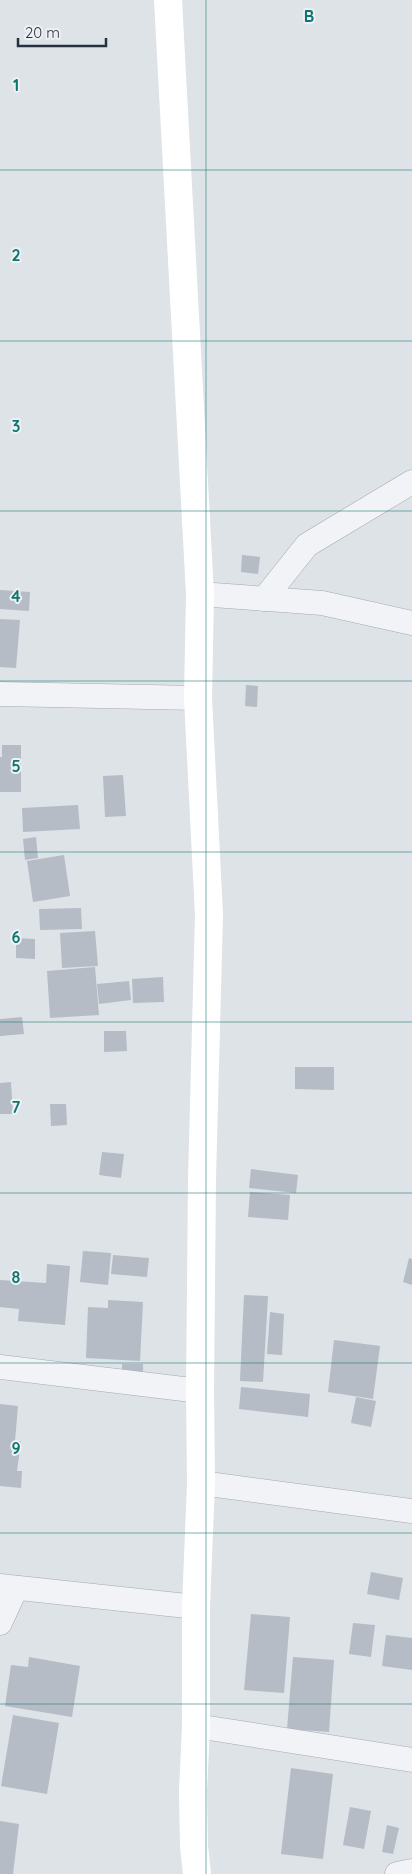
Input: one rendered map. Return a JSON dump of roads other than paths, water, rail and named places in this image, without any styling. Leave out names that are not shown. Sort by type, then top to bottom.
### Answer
[{"type":"street","points":[[168,0],[200,594],[198,698],[209,914],[202,1179],[200,1483],[196,1607],[194,1846],[197,1874]]},
{"type":"street","points":[[264,599],[307,545],[412,482]]},
{"type":"street","points":[[200,594],[322,603],[412,623]]},
{"type":"street","points":[[0,694],[198,698]]},
{"type":"street","points":[[0,1367],[200,1390]]},
{"type":"street","points":[[200,1483],[412,1511]]},
{"type":"street","points":[[0,1623],[8,1587],[196,1607]]},
{"type":"street","points":[[196,1726],[412,1760]]},
{"type":"street","points":[[398,1874],[412,1870]]}]
